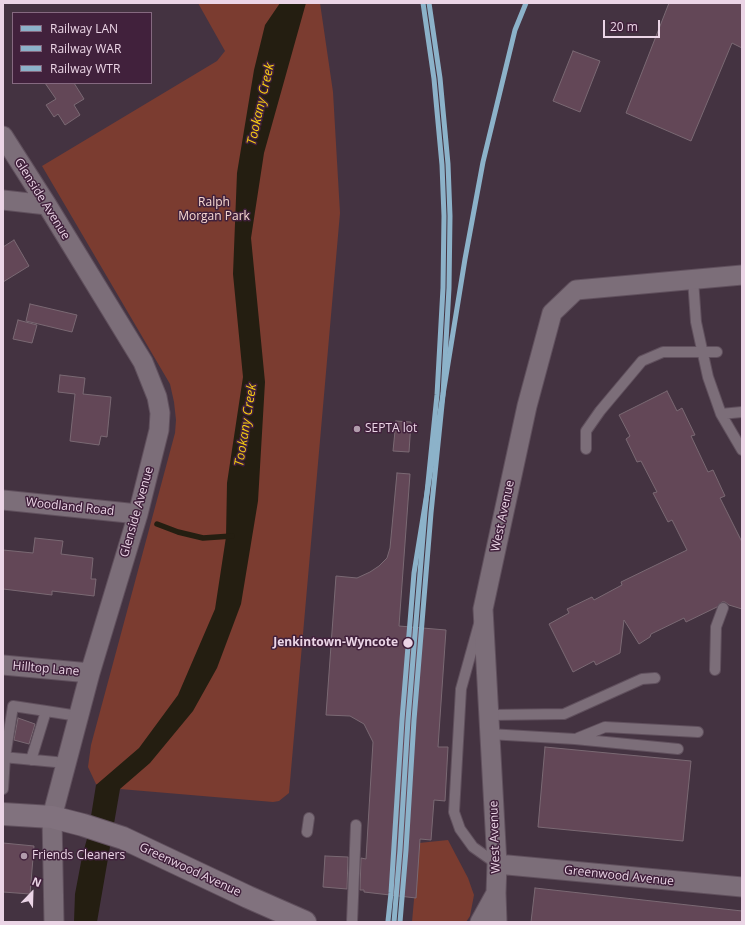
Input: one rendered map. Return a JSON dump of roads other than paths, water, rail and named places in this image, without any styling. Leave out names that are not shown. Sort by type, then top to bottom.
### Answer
[{"type":"main road","name":"Greenwood Avenue","points":[[3,814],[52,817],[123,838],[304,922]]},
{"type":"street","points":[[3,166],[6,140]]},
{"type":"street","name":"Glenside Avenue","points":[[6,140],[143,362],[157,397],[160,413],[159,430],[138,514],[90,673],[52,817],[54,922]]},
{"type":"street","points":[[3,200],[47,205]]},
{"type":"street","name":"West Avenue","points":[[497,922],[497,864],[483,609],[527,406],[552,313],[576,290],[742,275]]},
{"type":"street","name":"Woodland Road","points":[[3,500],[138,514]]},
{"type":"street","name":"Hilltop Lane","points":[[3,665],[90,673]]},
{"type":"street","name":"Greenwood Avenue","points":[[497,864],[742,888]]},
{"type":"street","points":[[480,922],[496,893]]},
{"type":"lane","points":[[693,279],[696,322],[704,353],[708,377],[721,414],[742,450]]},
{"type":"lane","points":[[586,449],[586,431],[600,411],[642,361],[663,352],[717,352]]},
{"type":"lane","points":[[721,414],[742,412]]},
{"type":"lane","points":[[715,670],[716,627],[723,608]]},
{"type":"lane","points":[[483,609],[461,689],[454,812],[460,829],[473,847],[497,864]]},
{"type":"lane","points":[[488,714],[564,714],[642,679],[655,678]]},
{"type":"lane","points":[[3,789],[4,757],[13,706],[78,716]]},
{"type":"lane","points":[[31,760],[46,711]]},
{"type":"lane","points":[[575,739],[605,727],[698,732]]},
{"type":"lane","points":[[489,734],[575,739],[678,749]]},
{"type":"lane","points":[[4,757],[66,763]]},
{"type":"lane","points":[[307,832],[309,818]]},
{"type":"lane","points":[[352,922],[356,825]]},
{"type":"water","name":"Tookany Creek","points":[[280,3],[306,3],[264,153],[251,238],[265,382],[258,501],[241,604],[217,668],[193,711],[150,763],[120,789],[97,922],[74,922],[75,894],[88,835],[96,785],[139,748],[178,695],[215,609],[226,537],[227,483],[243,377],[233,274],[237,173],[254,70],[265,25]]},
{"type":"waterway","points":[[157,524],[178,532],[203,538],[232,536]]},
{"type":"rail line","name":"LAN","points":[[394,922],[408,720],[425,512],[437,395],[443,288],[444,216],[442,165],[434,79],[423,3]]},
{"type":"rail line","name":"WAR","points":[[400,922],[414,720],[431,513],[443,395],[449,288],[450,216],[448,164],[440,78],[429,3]]},
{"type":"rail line","name":"WTR","points":[[388,921],[414,573],[465,259],[483,162],[515,30],[526,3]]},
{"type":"place","name":"SEPTA lot","points":[[357,429]]},
{"type":"place","name":"Jenkintown-Wyncote","points":[[408,643]]},
{"type":"place","name":"Friends Cleaners","points":[[24,856]]},
{"type":"park label","name":"Ralph Morgan Park","points":[[214,210]]}]
